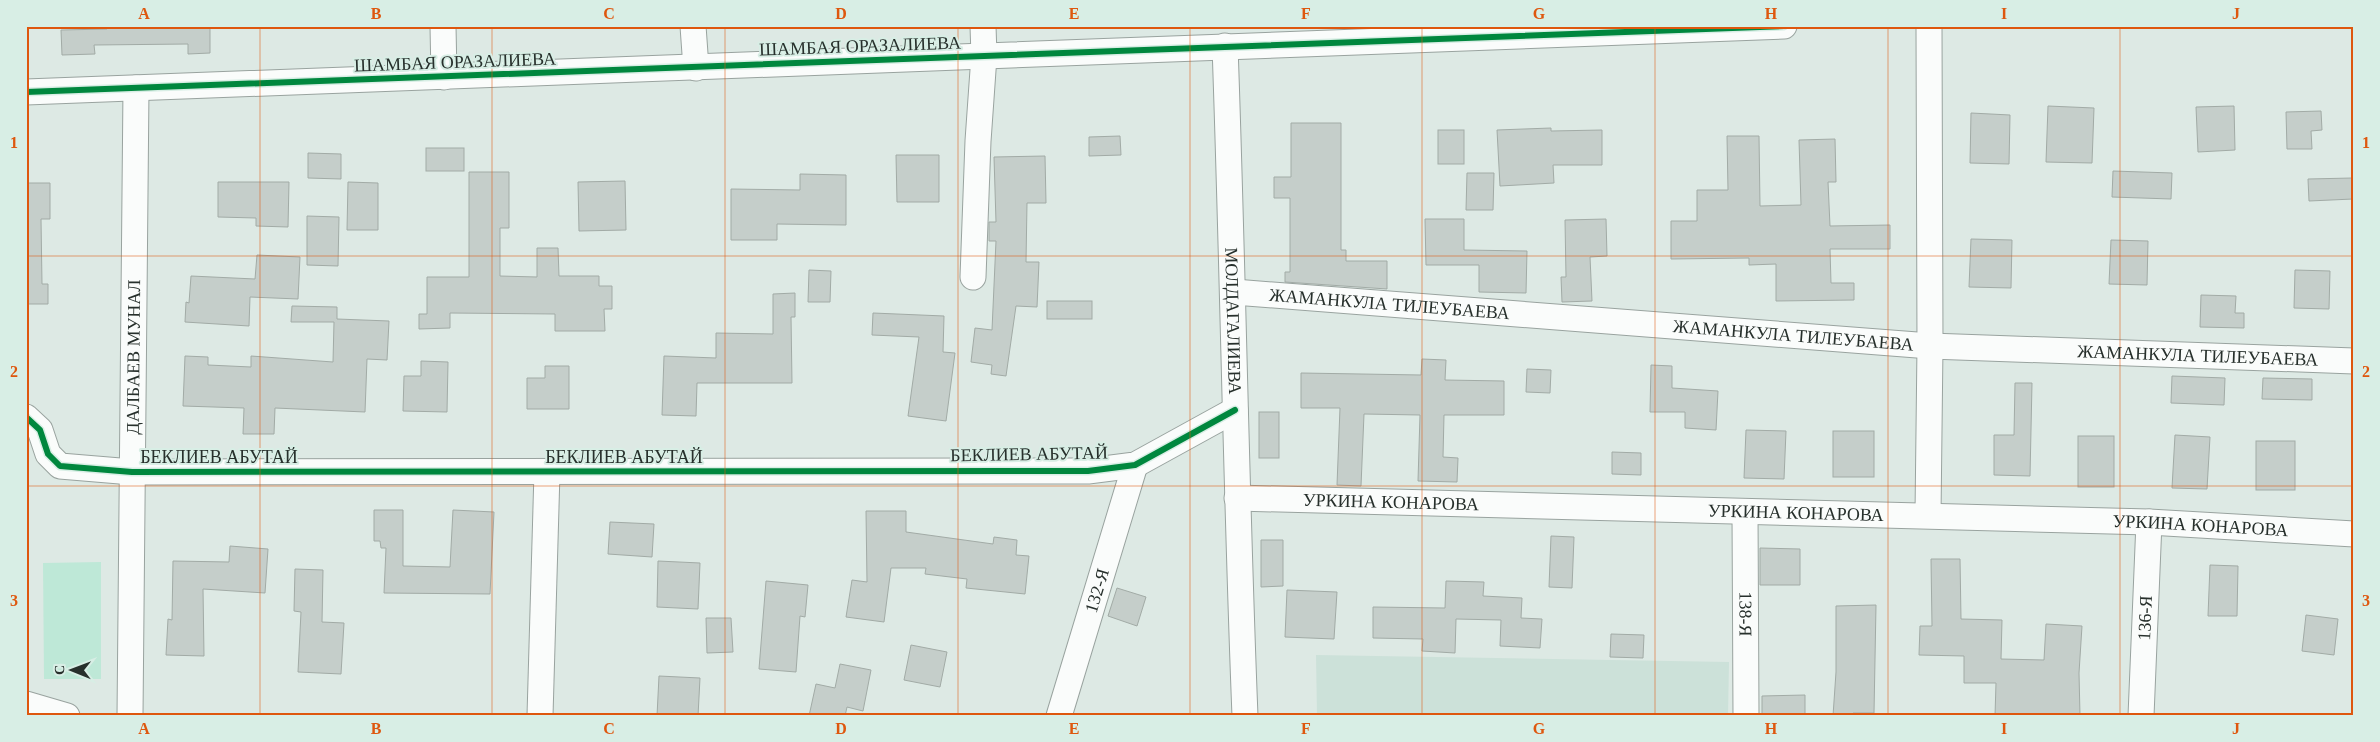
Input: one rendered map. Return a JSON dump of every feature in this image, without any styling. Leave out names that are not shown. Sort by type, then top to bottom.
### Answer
[{"type":"street","points":[[443,26],[444,77]]},
{"type":"street","points":[[693,26],[696,68]]},
{"type":"street","points":[[973,277],[978,141],[984,56],[983,26]]},
{"type":"street","name":"ШАМБАЯ ОРАЗАЛИЕВА","points":[[26,92],[696,68],[1224,46],[1287,36],[1784,26]]},
{"type":"street","points":[[1928,515],[1930,346],[1929,26]]},
{"type":"street","name":"МОЛДАГАЛИЕВА","points":[[1224,46],[1234,292],[1237,498],[1245,716]]},
{"type":"street","name":"ДАЛБАЕВ МУНАЛ","points":[[130,716],[136,88]]},
{"type":"street","name":"ЖАМАНКУЛА ТИЛЕУБАЕВА","points":[[1234,292],[1930,346],[2354,361]]},
{"type":"street","name":"БЕКЛИЕВ АБУТАЙ","points":[[26,417],[40,430],[48,454],[60,466],[132,472],[1088,471],[1136,465],[1235,410]]},
{"type":"street","name":"132-Я","points":[[1059,716],[1136,465]]},
{"type":"street","points":[[540,716],[546,472]]},
{"type":"street","name":"УРКИНА КОНАРОВА","points":[[1237,498],[2149,522],[2354,534]]},
{"type":"street","name":"138-Я","points":[[1745,512],[1746,716]]},
{"type":"street","name":"136-Я","points":[[2142,716],[2149,522]]},
{"type":"street","points":[[26,704],[67,716]]},
{"type":"shaded area","points":[[1316,655],[1729,662],[1728,716],[1317,716]]},
{"type":"green space","points":[[101,562],[101,679],[44,679],[43,563]]},
{"type":"building","points":[[107,26],[210,26],[210,53],[188,54],[188,44],[94,45],[95,54],[62,55],[61,30],[107,29]]},
{"type":"building","points":[[2048,106],[2094,108],[2092,163],[2046,162]]},
{"type":"building","points":[[2234,106],[2235,150],[2198,152],[2196,107]]},
{"type":"building","points":[[2321,111],[2322,130],[2311,131],[2312,149],[2287,149],[2286,112]]},
{"type":"building","points":[[1971,113],[2010,115],[2009,164],[1970,163]]},
{"type":"building","points":[[1291,123],[1341,123],[1341,250],[1346,250],[1346,261],[1387,261],[1387,289],[1285,282],[1285,272],[1290,272],[1290,198],[1274,198],[1274,177],[1291,177]]},
{"type":"building","points":[[1551,128],[1551,131],[1602,130],[1602,165],[1553,165],[1554,183],[1500,186],[1497,130]]},
{"type":"building","points":[[1438,130],[1464,130],[1464,164],[1438,164]]},
{"type":"building","points":[[1120,136],[1121,155],[1089,156],[1089,137]]},
{"type":"building","points":[[1727,136],[1759,136],[1760,206],[1801,205],[1799,140],[1835,139],[1836,182],[1828,182],[1830,226],[1890,225],[1890,249],[1830,249],[1831,283],[1854,283],[1854,300],[1776,301],[1776,264],[1749,265],[1749,258],[1671,259],[1671,221],[1697,221],[1697,190],[1728,190]]},
{"type":"building","points":[[426,148],[464,148],[464,171],[426,171]]},
{"type":"building","points":[[308,153],[341,154],[341,179],[308,178]]},
{"type":"building","points":[[896,155],[939,155],[939,202],[897,202]]},
{"type":"building","points":[[1045,156],[1046,203],[1027,203],[1026,262],[1039,262],[1037,307],[1016,306],[1006,376],[991,374],[992,365],[971,362],[975,328],[992,330],[996,241],[989,241],[989,222],[996,222],[994,157]]},
{"type":"building","points":[[2113,171],[2172,173],[2171,199],[2112,197]]},
{"type":"building","points":[[469,172],[509,172],[509,228],[500,228],[500,276],[537,277],[537,248],[558,248],[559,276],[599,276],[599,286],[612,286],[612,309],[604,309],[605,331],[555,331],[555,314],[450,313],[450,328],[419,329],[419,314],[427,314],[427,277],[469,277]]},
{"type":"building","points":[[1467,173],[1494,173],[1493,210],[1466,210]]},
{"type":"building","points":[[800,174],[846,175],[846,225],[777,224],[777,240],[731,240],[731,189],[800,190]]},
{"type":"building","points":[[2352,178],[2353,199],[2309,201],[2308,179]]},
{"type":"building","points":[[625,181],[626,230],[579,231],[578,182]]},
{"type":"building","points":[[218,182],[289,182],[288,227],[256,226],[256,218],[218,217]]},
{"type":"building","points":[[348,182],[378,183],[378,230],[347,230]]},
{"type":"building","points":[[26,183],[50,183],[50,219],[41,219],[42,284],[48,284],[48,304],[26,304]]},
{"type":"building","points":[[307,216],[339,217],[338,266],[307,265]]},
{"type":"building","points":[[1425,219],[1464,219],[1464,250],[1527,251],[1526,293],[1479,292],[1479,265],[1426,265]]},
{"type":"building","points":[[1606,219],[1607,256],[1590,257],[1592,301],[1562,302],[1561,277],[1566,277],[1565,220]]},
{"type":"building","points":[[1971,239],[2012,240],[2011,288],[1969,287]]},
{"type":"building","points":[[2111,240],[2148,241],[2147,285],[2109,284]]},
{"type":"building","points":[[257,255],[300,257],[298,299],[250,297],[249,326],[185,322],[186,302],[189,303],[191,276],[255,279]]},
{"type":"building","points":[[809,270],[831,271],[830,302],[808,302]]},
{"type":"building","points":[[2295,270],[2330,271],[2329,309],[2294,308]]},
{"type":"building","points":[[795,293],[795,317],[791,317],[792,383],[697,383],[696,416],[662,415],[664,356],[716,358],[716,333],[773,334],[773,294]]},
{"type":"building","points":[[2201,295],[2236,296],[2235,313],[2244,313],[2244,328],[2200,327]]},
{"type":"building","points":[[1047,301],[1092,301],[1092,319],[1047,319]]},
{"type":"building","points":[[292,306],[337,307],[337,319],[389,321],[387,360],[367,359],[365,412],[275,408],[274,434],[243,434],[244,408],[183,406],[185,356],[208,357],[208,365],[251,367],[251,356],[333,362],[334,322],[291,322]]},
{"type":"building","points":[[873,313],[944,316],[943,352],[955,353],[946,421],[908,416],[919,337],[872,335]]},
{"type":"building","points":[[1422,359],[1446,360],[1445,380],[1504,381],[1504,415],[1444,415],[1443,457],[1458,458],[1457,482],[1418,481],[1420,415],[1364,414],[1361,486],[1337,485],[1340,408],[1301,408],[1301,373],[1421,375]]},
{"type":"building","points":[[421,361],[448,362],[447,412],[403,411],[404,376],[421,376]]},
{"type":"building","points":[[1651,365],[1672,366],[1672,388],[1718,391],[1716,430],[1685,428],[1685,412],[1650,412]]},
{"type":"building","points":[[545,366],[569,366],[569,409],[527,409],[527,378],[545,378]]},
{"type":"building","points":[[1527,369],[1551,370],[1550,393],[1526,392]]},
{"type":"building","points":[[2172,376],[2225,378],[2224,405],[2171,403]]},
{"type":"building","points":[[2263,378],[2312,379],[2312,400],[2262,399]]},
{"type":"building","points":[[2015,383],[2032,383],[2030,476],[1994,475],[1994,435],[2014,435]]},
{"type":"building","points":[[1259,412],[1279,412],[1279,458],[1259,458]]},
{"type":"building","points":[[1746,430],[1786,431],[1784,479],[1744,478]]},
{"type":"building","points":[[1833,431],[1874,431],[1874,477],[1833,477]]},
{"type":"building","points":[[2175,435],[2210,437],[2207,489],[2172,488]]},
{"type":"building","points":[[2078,436],[2114,436],[2114,487],[2078,487]]},
{"type":"building","points":[[2256,441],[2295,441],[2295,490],[2256,490]]},
{"type":"building","points":[[1612,452],[1641,453],[1641,475],[1612,474]]},
{"type":"building","points":[[374,510],[403,510],[403,566],[450,567],[453,510],[494,512],[490,594],[384,593],[386,548],[381,548],[380,541],[374,541]]},
{"type":"building","points":[[866,511],[906,511],[906,532],[993,544],[994,537],[1017,540],[1016,555],[1029,556],[1025,594],[966,588],[967,579],[925,574],[926,568],[891,568],[884,622],[846,617],[852,580],[867,582]]},
{"type":"building","points":[[610,522],[654,524],[652,557],[608,554]]},
{"type":"building","points":[[1551,536],[1574,537],[1572,588],[1549,587]]},
{"type":"building","points":[[1261,540],[1283,540],[1283,586],[1261,587]]},
{"type":"building","points":[[230,546],[268,549],[265,593],[203,589],[204,656],[166,655],[168,619],[172,620],[173,561],[229,562]]},
{"type":"building","points":[[1760,548],[1800,549],[1800,585],[1760,585]]},
{"type":"building","points":[[1931,559],[1960,559],[1961,619],[2002,620],[2001,659],[2044,660],[2046,624],[2082,626],[2079,673],[2080,716],[1995,716],[1996,683],[1964,683],[1964,656],[1919,655],[1920,626],[1932,626]]},
{"type":"building","points":[[658,561],[700,563],[698,609],[657,607]]},
{"type":"building","points":[[2210,565],[2238,566],[2237,616],[2208,616]]},
{"type":"building","points":[[295,569],[323,570],[322,622],[344,623],[341,674],[298,672],[301,612],[294,611]]},
{"type":"building","points":[[766,581],[808,585],[805,617],[800,616],[796,672],[759,669]]},
{"type":"building","points":[[1446,581],[1484,582],[1483,596],[1522,598],[1521,618],[1542,619],[1540,648],[1500,646],[1501,620],[1456,619],[1455,653],[1422,651],[1423,639],[1373,638],[1373,607],[1445,608]]},
{"type":"building","points":[[1117,588],[1146,597],[1137,626],[1108,616]]},
{"type":"building","points":[[1287,590],[1337,592],[1334,639],[1285,637]]},
{"type":"building","points":[[1876,605],[1874,713],[1853,713],[1853,716],[1833,716],[1836,672],[1836,606]]},
{"type":"building","points":[[2306,615],[2338,619],[2334,655],[2302,651]]},
{"type":"building","points":[[706,618],[731,618],[733,652],[707,653]]},
{"type":"building","points":[[1611,634],[1644,635],[1643,658],[1610,657]]},
{"type":"building","points":[[911,645],[947,652],[940,687],[904,680]]},
{"type":"building","points":[[840,664],[871,670],[863,711],[847,707],[845,716],[809,716],[816,684],[835,688]]},
{"type":"building","points":[[659,676],[700,678],[698,716],[657,716]]},
{"type":"building","points":[[1805,695],[1805,716],[1762,716],[1762,696]]},
{"type":"cycle path","points":[[26,92],[1784,26]]},
{"type":"cycle path","points":[[26,417],[40,430],[48,454],[60,466],[132,472],[1088,471],[1135,465],[1235,410]]}]
